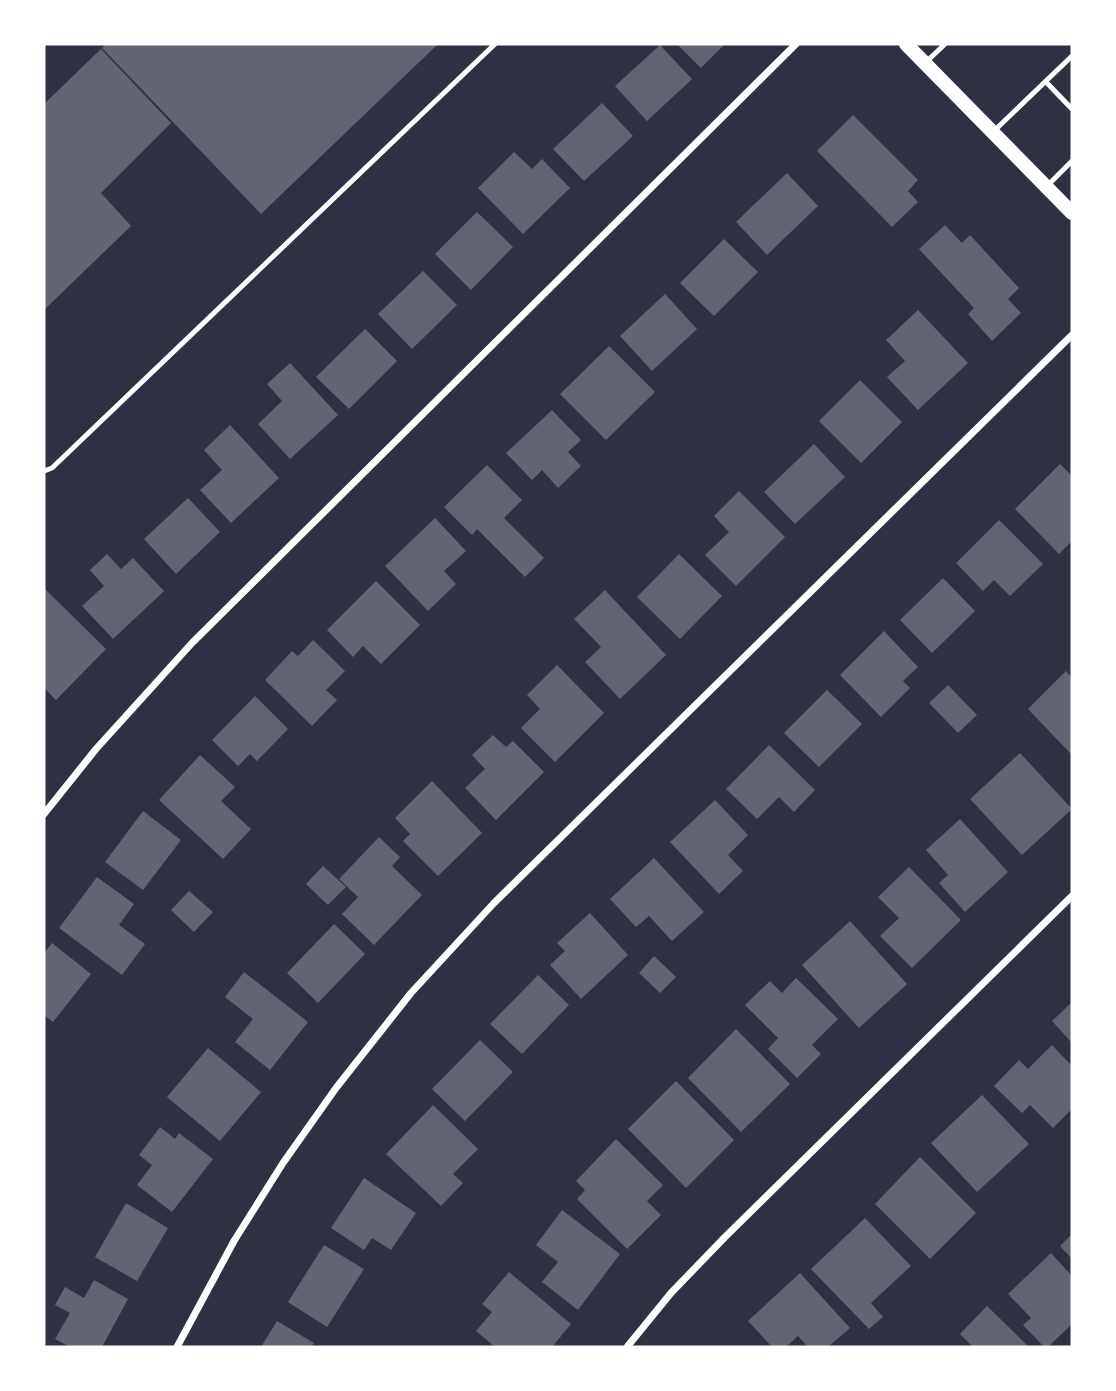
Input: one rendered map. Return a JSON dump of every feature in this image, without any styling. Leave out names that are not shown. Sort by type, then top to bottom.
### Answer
[{"type":"main road","points":[[906,44],[1072,214]]},
{"type":"street","points":[[44,814],[96,748],[192,643],[796,44]]},
{"type":"street","points":[[177,1347],[234,1241],[283,1163],[336,1088],[411,993],[494,903],[1072,335]]},
{"type":"street","points":[[627,1347],[671,1293],[725,1237],[1072,897]]},
{"type":"lane","points":[[44,471],[52,468],[495,44]]},
{"type":"lane","points":[[925,63],[945,44]]},
{"type":"lane","points":[[993,132],[1072,56]]},
{"type":"lane","points":[[1046,82],[1072,109]]},
{"type":"lane","points":[[1046,187],[1072,161]]},
{"type":"building","points":[[106,44],[438,44],[261,214],[102,48]]},
{"type":"building","points":[[677,44],[725,44],[701,68]]},
{"type":"building","points":[[660,45],[692,79],[647,121],[615,86]]},
{"type":"building","points":[[101,49],[171,123],[101,193],[131,226],[44,310],[44,104]]},
{"type":"building","points":[[602,103],[633,136],[584,181],[553,149]]},
{"type":"building","points":[[853,115],[918,180],[908,191],[918,202],[892,227],[817,151]]},
{"type":"building","points":[[514,152],[532,169],[542,159],[570,188],[523,234],[478,188]]},
{"type":"building","points":[[787,173],[818,206],[767,255],[736,222]]},
{"type":"building","points":[[477,212],[513,247],[471,290],[435,254]]},
{"type":"building","points":[[945,225],[962,243],[970,235],[1019,288],[1008,299],[1021,313],[992,341],[968,314],[974,308],[919,249]]},
{"type":"building","points":[[724,239],[758,272],[714,316],[680,283]]},
{"type":"building","points":[[423,271],[457,305],[412,349],[378,314]]},
{"type":"building","points":[[665,294],[697,329],[652,371],[620,336]]},
{"type":"building","points":[[918,310],[968,363],[918,410],[887,377],[905,361],[886,340]]},
{"type":"building","points":[[365,329],[397,361],[349,409],[316,377]]},
{"type":"building","points":[[609,346],[655,392],[606,440],[560,394]]},
{"type":"building","points":[[290,363],[338,415],[290,459],[258,424],[282,401],[267,384]]},
{"type":"building","points":[[860,380],[902,422],[861,463],[819,421]]},
{"type":"building","points":[[552,410],[581,440],[568,452],[581,466],[558,488],[542,470],[532,480],[506,453]]},
{"type":"building","points":[[230,425],[279,478],[231,523],[200,490],[222,470],[204,450]]},
{"type":"building","points":[[814,444],[845,477],[795,524],[764,492]]},
{"type":"building","points":[[1060,464],[1072,476],[1072,541],[1059,554],[1015,509]]},
{"type":"building","points":[[487,465],[522,500],[504,518],[544,558],[525,577],[477,529],[472,535],[444,507]]},
{"type":"building","points":[[739,491],[785,537],[736,586],[705,555],[729,532],[714,516]]},
{"type":"building","points":[[188,498],[220,532],[176,574],[144,539]]},
{"type":"building","points":[[435,518],[466,551],[444,571],[456,584],[428,611],[385,566]]},
{"type":"building","points":[[999,520],[1043,564],[1010,596],[994,580],[983,591],[956,563]]},
{"type":"building","points":[[107,554],[121,569],[133,558],[164,591],[113,639],[82,606],[104,586],[90,570]]},
{"type":"building","points":[[679,554],[722,596],[680,639],[637,597]]},
{"type":"building","points":[[943,578],[975,611],[932,653],[900,620]]},
{"type":"building","points":[[376,581],[420,625],[381,664],[363,646],[353,657],[327,630]]},
{"type":"building","points":[[44,588],[106,649],[56,700],[44,688]]},
{"type":"building","points":[[605,590],[666,655],[620,699],[585,662],[601,647],[574,619]]},
{"type":"building","points":[[884,631],[918,667],[903,681],[910,688],[881,717],[840,675]]},
{"type":"building","points":[[313,640],[345,671],[326,690],[337,700],[312,726],[265,680],[292,651],[298,656]]},
{"type":"building","points":[[557,665],[604,713],[555,762],[521,728],[540,709],[527,695]]},
{"type":"building","points":[[1066,671],[1072,678],[1072,755],[1028,709]]},
{"type":"building","points":[[948,685],[977,715],[958,733],[929,703]]},
{"type":"building","points":[[827,690],[862,724],[819,767],[784,733]]},
{"type":"building","points":[[255,696],[288,729],[257,761],[250,754],[238,766],[212,740]]},
{"type":"building","points":[[493,735],[506,747],[513,741],[544,772],[496,820],[465,788],[485,769],[472,755]]},
{"type":"building","points":[[769,745],[815,790],[794,812],[779,797],[757,819],[726,789]]},
{"type":"building","points":[[1020,753],[1072,809],[1022,855],[970,799]]},
{"type":"building","points":[[200,755],[235,787],[221,801],[251,829],[223,859],[159,800]]},
{"type":"building","points":[[432,781],[482,833],[438,876],[403,841],[410,834],[395,818]]},
{"type":"building","points":[[715,800],[748,835],[728,855],[743,871],[719,894],[670,842]]},
{"type":"building","points":[[143,811],[181,840],[143,890],[105,862]]},
{"type":"building","points":[[960,819],[1008,872],[965,912],[939,883],[948,875],[926,850]]},
{"type":"building","points":[[379,837],[400,857],[392,866],[422,895],[374,945],[342,914],[358,897],[339,879]]},
{"type":"building","points":[[654,858],[704,912],[672,941],[649,916],[636,927],[610,899]]},
{"type":"building","points":[[323,866],[346,887],[328,905],[306,884]]},
{"type":"building","points":[[909,867],[961,920],[912,968],[880,936],[899,918],[878,897]]},
{"type":"building","points":[[97,877],[134,904],[119,925],[145,944],[122,975],[59,928]]},
{"type":"building","points":[[189,891],[213,912],[194,932],[171,910]]},
{"type":"building","points":[[590,913],[628,955],[581,999],[550,965],[565,951],[557,943]]},
{"type":"building","points":[[850,921],[907,984],[859,1028],[802,965]]},
{"type":"building","points":[[334,924],[365,954],[318,1003],[287,973]]},
{"type":"building","points":[[52,943],[91,974],[53,1022],[44,1015],[44,953]]},
{"type":"building","points":[[654,956],[676,977],[660,993],[639,973]]},
{"type":"building","points":[[244,972],[308,1022],[270,1070],[235,1042],[253,1019],[225,997]]},
{"type":"building","points":[[538,975],[569,1005],[522,1054],[490,1024]]},
{"type":"building","points":[[796,978],[838,1019],[812,1045],[821,1054],[797,1078],[768,1049],[778,1038],[745,1005],[770,981],[782,993]]},
{"type":"building","points":[[1072,1002],[1072,1043],[1052,1021]]},
{"type":"building","points":[[736,1029],[790,1084],[741,1132],[688,1078]]},
{"type":"building","points":[[480,1040],[513,1072],[465,1121],[432,1089]]},
{"type":"building","points":[[1052,1045],[1072,1066],[1072,1109],[1053,1128],[1030,1105],[1022,1113],[994,1086],[1019,1060],[1028,1069]]},
{"type":"building","points":[[208,1048],[261,1092],[220,1141],[167,1097]]},
{"type":"building","points":[[676,1081],[734,1140],[686,1188],[628,1129]]},
{"type":"building","points":[[982,1095],[1029,1144],[977,1192],[931,1143]]},
{"type":"building","points":[[433,1105],[478,1149],[453,1174],[463,1183],[441,1206],[386,1154]]},
{"type":"building","points":[[160,1127],[175,1139],[179,1133],[213,1159],[172,1212],[137,1185],[152,1165],[139,1155]]},
{"type":"building","points":[[616,1139],[663,1185],[647,1201],[661,1215],[627,1249],[577,1199],[585,1190],[576,1181]]},
{"type":"building","points":[[920,1157],[976,1213],[930,1259],[875,1204]]},
{"type":"building","points":[[364,1178],[416,1213],[391,1250],[372,1238],[364,1250],[331,1228]]},
{"type":"building","points":[[126,1203],[168,1228],[137,1281],[95,1257]]},
{"type":"building","points":[[562,1210],[620,1254],[578,1310],[542,1282],[558,1262],[536,1245]]},
{"type":"building","points":[[865,1218],[911,1266],[871,1303],[883,1317],[869,1329],[811,1269]]},
{"type":"building","points":[[1072,1234],[1072,1259],[1060,1246]]},
{"type":"building","points":[[324,1245],[364,1269],[327,1327],[288,1302]]},
{"type":"building","points":[[1051,1253],[1072,1276],[1072,1324],[1048,1347],[1044,1347],[1023,1325],[1031,1318],[1008,1294]]},
{"type":"building","points":[[509,1272],[571,1324],[552,1347],[495,1347],[476,1331],[492,1312],[482,1304]]},
{"type":"building","points":[[800,1273],[850,1328],[828,1347],[808,1347],[798,1336],[786,1347],[772,1347],[748,1321]]},
{"type":"building","points":[[94,1280],[128,1299],[102,1347],[70,1347],[55,1339],[70,1313],[55,1305],[65,1287],[84,1298]]},
{"type":"building","points":[[987,1306],[1029,1347],[973,1347],[960,1334]]},
{"type":"building","points":[[277,1321],[314,1343],[311,1347],[261,1347]]}]
